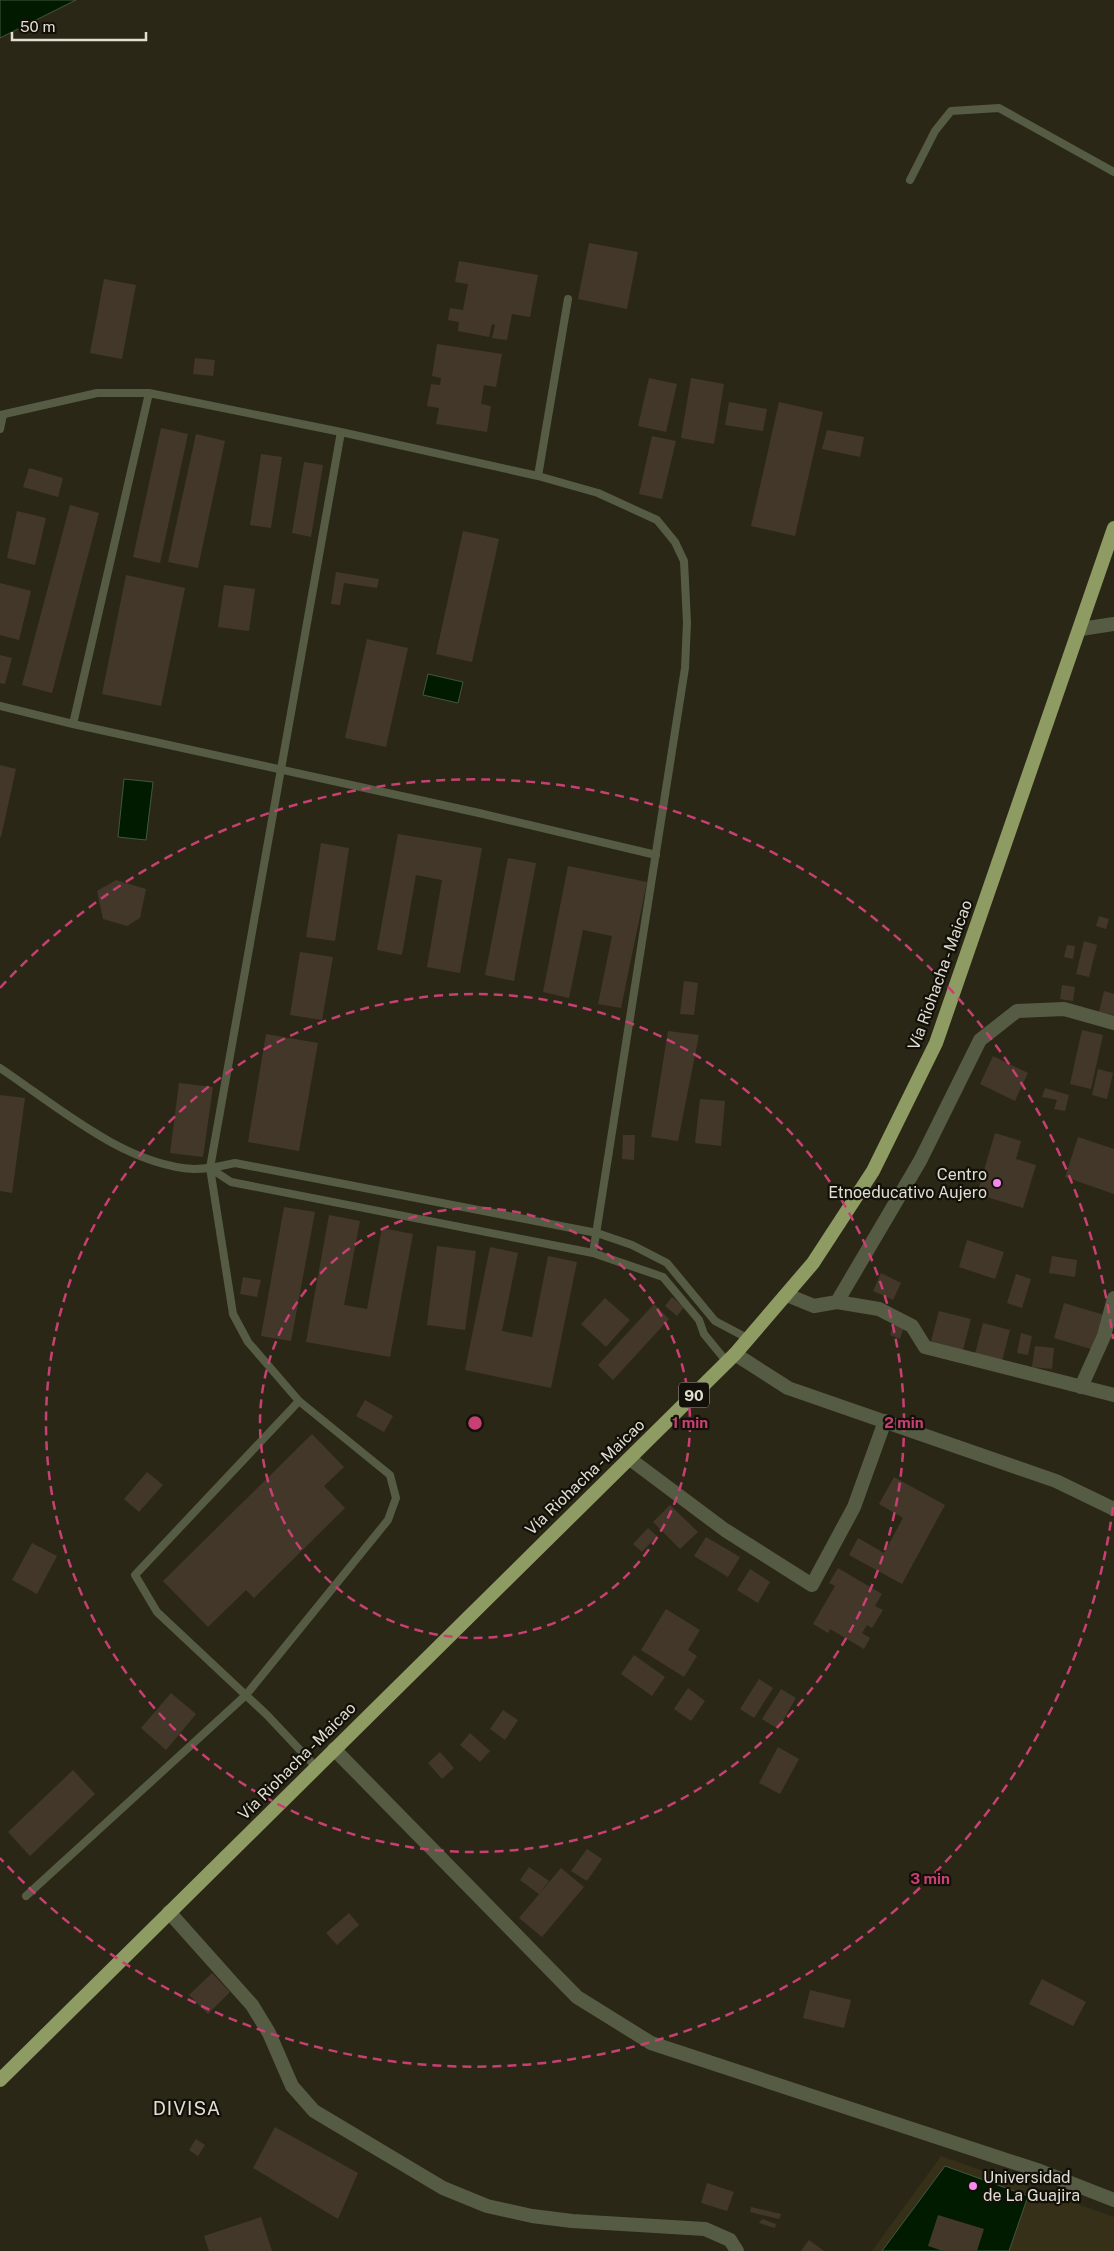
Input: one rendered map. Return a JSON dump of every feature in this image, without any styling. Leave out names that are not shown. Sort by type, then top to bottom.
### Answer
[{"type":"highway","name":"Vía Riohacha - Maicao","points":[[0,2080],[598,1487],[630,1459],[731,1358],[813,1263],[873,1171],[936,1044],[1114,528]]},
{"type":"street","points":[[1081,628],[1114,624]]},
{"type":"street","points":[[837,1302],[920,1161],[980,1040],[1017,1011],[1064,1009],[1114,1023]]},
{"type":"street","points":[[787,1295],[814,1306],[837,1302],[878,1309],[912,1326],[925,1347],[1114,1395]]},
{"type":"street","points":[[1081,1387],[1104,1336],[1114,1298]]},
{"type":"street","points":[[731,1358],[788,1388],[1056,1481],[1114,1510]]},
{"type":"street","points":[[630,1459],[725,1530],[812,1585],[854,1507],[885,1422]]},
{"type":"street","points":[[334,1749],[577,1997],[651,2043],[1040,2171],[1114,2200]]},
{"type":"street","points":[[169,1912],[252,2006],[269,2033],[292,2086],[314,2111],[442,2188],[488,2206],[532,2216],[572,2221],[706,2229],[730,2240],[737,2251]]},
{"type":"lane","points":[[910,180],[935,131],[951,112],[999,108],[1114,172]]},
{"type":"lane","points":[[538,476],[568,300]]},
{"type":"lane","points":[[0,429],[2,415],[96,393],[149,393],[341,432],[538,476],[598,493],[658,520],[675,542],[684,561],[687,623],[686,668],[593,1253]]},
{"type":"lane","points":[[73,724],[149,393]]},
{"type":"lane","points":[[26,1896],[246,1695],[388,1520],[396,1498],[390,1475],[299,1401],[248,1342],[233,1314],[210,1168],[341,432]]},
{"type":"lane","points":[[0,706],[73,724],[479,813],[656,855]]},
{"type":"lane","points":[[0,1068],[122,1150],[149,1160],[193,1169],[235,1163],[597,1233],[632,1245],[667,1263],[715,1321],[749,1339]]},
{"type":"lane","points":[[210,1168],[231,1182],[593,1253],[663,1277],[699,1320],[704,1334],[731,1358]]},
{"type":"lane","points":[[704,1334],[715,1321]]},
{"type":"lane","points":[[299,1401],[135,1575],[157,1612],[246,1695],[316,1766]]},
{"type":"shaded area","points":[[0,0],[76,0],[0,38]]},
{"type":"shaded area","points":[[428,674],[463,682],[458,703],[423,695]]},
{"type":"shaded area","points":[[124,779],[153,782],[146,840],[118,837]]},
{"type":"shaded area","name":"Universidad de La Guajira","points":[[941,2156],[1114,2217],[1114,2251],[872,2251]]},
{"type":"shaded area","points":[[945,2166],[1028,2196],[1009,2251],[882,2251]]},
{"type":"building","points":[[589,243],[638,252],[627,309],[578,299]]},
{"type":"building","points":[[459,261],[538,275],[530,317],[512,314],[507,340],[492,338],[495,325],[492,324],[489,337],[458,331],[459,322],[448,320],[450,308],[463,310],[468,284],[455,282]]},
{"type":"building","points":[[104,279],[136,285],[122,359],[90,353]]},
{"type":"building","points":[[437,344],[502,354],[496,387],[484,385],[481,404],[491,406],[487,432],[436,424],[439,408],[427,406],[431,384],[440,385],[441,378],[432,376]]},
{"type":"building","points":[[195,358],[215,360],[213,376],[193,374]]},
{"type":"building","points":[[649,378],[677,384],[666,432],[638,426]]},
{"type":"building","points":[[691,378],[724,384],[714,444],[681,438]]},
{"type":"building","points":[[729,402],[767,409],[763,431],[725,425]]},
{"type":"building","points":[[779,402],[823,412],[795,536],[751,526]]},
{"type":"building","points":[[161,428],[188,434],[160,563],[133,557]]},
{"type":"building","points":[[827,430],[864,437],[860,457],[822,449]]},
{"type":"building","points":[[196,434],[225,441],[198,568],[168,562]]},
{"type":"building","points":[[652,436],[676,441],[662,499],[639,494]]},
{"type":"building","points":[[261,454],[282,457],[271,528],[250,525]]},
{"type":"building","points":[[304,462],[323,465],[311,537],[292,533]]},
{"type":"building","points":[[29,468],[63,478],[58,497],[23,487]]},
{"type":"building","points":[[70,505],[99,513],[52,693],[22,685]]},
{"type":"building","points":[[17,511],[46,518],[35,565],[7,558]]},
{"type":"building","points":[[463,531],[499,539],[472,662],[436,654]]},
{"type":"building","points":[[336,572],[379,579],[377,588],[344,583],[340,605],[331,604]]},
{"type":"building","points":[[126,575],[185,588],[161,706],[102,694]]},
{"type":"building","points":[[0,583],[31,591],[19,640],[0,635]]},
{"type":"building","points":[[224,585],[255,589],[249,631],[218,627]]},
{"type":"building","points":[[367,639],[408,648],[386,747],[345,738]]},
{"type":"building","points":[[0,655],[12,658],[5,684],[0,683]]},
{"type":"building","points":[[0,765],[16,769],[1,837],[0,837]]},
{"type":"building","points":[[398,834],[482,848],[460,973],[427,967],[442,880],[416,875],[402,955],[377,950]]},
{"type":"building","points":[[321,843],[349,848],[335,941],[306,937]]},
{"type":"building","points":[[508,858],[536,863],[514,981],[485,975]]},
{"type":"building","points":[[568,866],[647,882],[621,1008],[598,1004],[612,936],[583,930],[569,998],[543,992]]},
{"type":"building","points":[[116,880],[146,889],[140,918],[127,926],[103,919],[97,891]]},
{"type":"building","points":[[1099,916],[1109,919],[1106,929],[1096,926]]},
{"type":"building","points":[[1084,941],[1097,945],[1089,977],[1076,974]]},
{"type":"building","points":[[1067,945],[1075,946],[1073,959],[1064,957]]},
{"type":"building","points":[[300,952],[333,957],[322,1020],[290,1015]]},
{"type":"building","points":[[684,981],[698,983],[694,1015],[680,1014]]},
{"type":"building","points":[[1062,985],[1075,987],[1073,1001],[1060,999]]},
{"type":"building","points":[[1104,991],[1114,994],[1114,1015],[1099,1012]]},
{"type":"building","points":[[1082,1030],[1103,1035],[1091,1089],[1070,1084]]},
{"type":"building","points":[[668,1031],[699,1035],[678,1141],[651,1137]]},
{"type":"building","points":[[266,1034],[318,1043],[299,1151],[248,1142]]},
{"type":"building","points":[[993,1056],[1028,1073],[1015,1101],[980,1084]]},
{"type":"building","points":[[1098,1069],[1113,1073],[1107,1099],[1092,1095]]},
{"type":"building","points":[[179,1083],[213,1087],[203,1157],[170,1153]]},
{"type":"building","points":[[1045,1088],[1069,1095],[1065,1111],[1054,1109],[1057,1100],[1042,1097]]},
{"type":"building","points":[[0,1095],[25,1098],[12,1193],[0,1191]]},
{"type":"building","points":[[700,1099],[725,1101],[721,1146],[695,1143]]},
{"type":"building","points":[[995,1133],[1021,1141],[1016,1159],[1036,1165],[1023,1208],[977,1194]]},
{"type":"building","points":[[623,1135],[635,1135],[634,1160],[622,1159]]},
{"type":"building","points":[[1078,1137],[1114,1149],[1114,1194],[1065,1177]]},
{"type":"building","points":[[284,1207],[315,1212],[291,1341],[261,1336]]},
{"type":"building","points":[[329,1215],[360,1221],[344,1305],[367,1309],[382,1228],[413,1234],[390,1357],[306,1342]]},
{"type":"building","points":[[967,1240],[1004,1252],[995,1279],[959,1267]]},
{"type":"building","points":[[437,1246],[476,1251],[465,1330],[427,1325]]},
{"type":"building","points":[[490,1247],[518,1253],[502,1331],[532,1337],[548,1256],[577,1262],[551,1388],[465,1370]]},
{"type":"building","points":[[1052,1256],[1077,1260],[1075,1277],[1049,1273]]},
{"type":"building","points":[[881,1273],[901,1283],[893,1300],[873,1291]]},
{"type":"building","points":[[1016,1274],[1031,1279],[1022,1308],[1007,1303]]},
{"type":"building","points":[[243,1277],[261,1280],[257,1297],[240,1294]]},
{"type":"building","points":[[672,1297],[684,1307],[677,1316],[665,1306]]},
{"type":"building","points":[[605,1298],[630,1320],[606,1347],[581,1324]]},
{"type":"building","points":[[1064,1303],[1104,1315],[1094,1350],[1054,1338]]},
{"type":"building","points":[[654,1304],[669,1319],[613,1380],[598,1365]]},
{"type":"building","points":[[939,1311],[971,1319],[963,1350],[931,1341]]},
{"type":"building","points":[[895,1320],[905,1324],[900,1339],[890,1335]]},
{"type":"building","points":[[983,1323],[1010,1330],[1002,1361],[975,1354]]},
{"type":"building","points":[[1021,1333],[1032,1336],[1028,1355],[1017,1353]]},
{"type":"building","points":[[1035,1346],[1054,1348],[1052,1369],[1032,1367]]},
{"type":"building","points":[[365,1400],[393,1416],[384,1432],[356,1416]]},
{"type":"building","points":[[312,1434],[344,1467],[324,1486],[345,1508],[254,1598],[246,1590],[208,1627],[163,1581]]},
{"type":"building","points":[[147,1472],[163,1485],[139,1512],[124,1499]]},
{"type":"building","points":[[894,1477],[945,1505],[902,1584],[849,1555],[858,1538],[884,1553],[903,1518],[879,1504]]},
{"type":"building","points":[[670,1505],[698,1532],[680,1549],[653,1522]]},
{"type":"building","points":[[648,1528],[657,1536],[642,1552],[633,1544]]},
{"type":"building","points":[[706,1537],[740,1557],[728,1577],[694,1556]]},
{"type":"building","points":[[32,1543],[57,1556],[37,1594],[12,1580]]},
{"type":"building","points":[[838,1568],[882,1594],[875,1606],[883,1610],[872,1628],[867,1625],[862,1633],[870,1638],[864,1649],[830,1629],[828,1633],[813,1624],[835,1586],[829,1583]]},
{"type":"building","points":[[750,1569],[770,1582],[758,1603],[737,1590]]},
{"type":"building","points":[[666,1609],[700,1630],[688,1650],[697,1656],[684,1677],[641,1650]]},
{"type":"building","points":[[634,1655],[665,1677],[652,1696],[621,1674]]},
{"type":"building","points":[[759,1679],[773,1688],[754,1718],[740,1709]]},
{"type":"building","points":[[688,1688],[705,1701],[691,1721],[674,1709]]},
{"type":"building","points":[[781,1689],[796,1698],[778,1729],[762,1719]]},
{"type":"building","points":[[171,1693],[196,1714],[166,1750],[141,1728]]},
{"type":"building","points":[[503,1710],[518,1720],[505,1740],[490,1729]]},
{"type":"building","points":[[470,1733],[490,1751],[480,1762],[460,1745]]},
{"type":"building","points":[[778,1747],[799,1759],[780,1794],[759,1783]]},
{"type":"building","points":[[440,1752],[454,1768],[442,1779],[428,1763]]},
{"type":"building","points":[[73,1770],[95,1794],[30,1856],[8,1832]]},
{"type":"building","points":[[587,1849],[602,1859],[587,1881],[571,1871]]},
{"type":"building","points":[[529,1867],[549,1881],[539,1894],[520,1880]]},
{"type":"building","points":[[561,1868],[584,1887],[542,1937],[519,1918]]},
{"type":"building","points":[[349,1913],[359,1925],[337,1945],[326,1933]]},
{"type":"building","points":[[212,1973],[230,1992],[208,2014],[189,1995]]},
{"type":"building","points":[[1042,1979],[1086,2002],[1073,2026],[1029,2004]]},
{"type":"building","points":[[810,1990],[851,2000],[844,2028],[803,2018]]},
{"type":"building","points":[[275,2127],[358,2173],[338,2219],[253,2168]]},
{"type":"building","points":[[196,2139],[205,2145],[198,2156],[189,2150]]},
{"type":"building","points":[[707,2183],[734,2192],[727,2211],[701,2203]]},
{"type":"building","points":[[751,2207],[781,2214],[779,2219],[750,2212]]},
{"type":"building","points":[[938,2215],[984,2229],[977,2251],[943,2251],[928,2246]]},
{"type":"building","points":[[261,2217],[272,2251],[209,2251],[204,2236]]},
{"type":"building","points":[[762,2219],[776,2224],[775,2228],[759,2223]]},
{"type":"building","points":[[809,2240],[824,2251],[801,2251]]},
{"type":"place","name":"Centro Etnoeducativo Aujero","points":[[997,1183]]},
{"type":"place","name":"Universidad de La Guajira","points":[[973,2186]]},
{"type":"district","name":"DIVISA","points":[[187,2108]]}]
